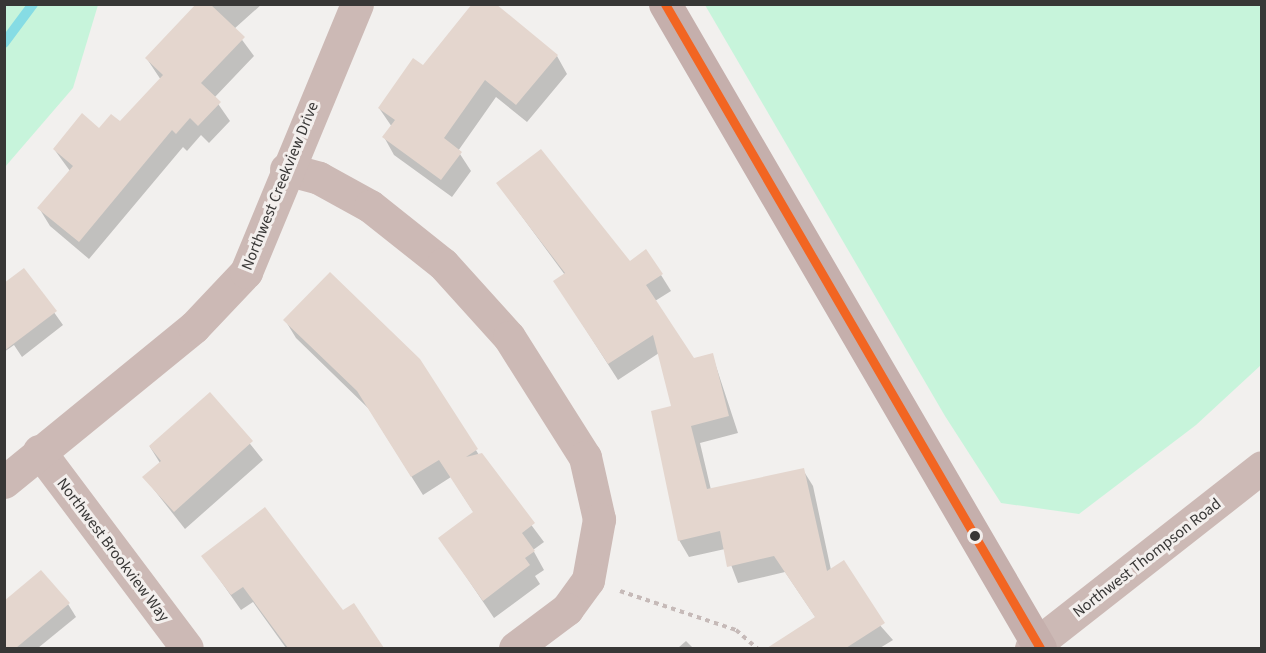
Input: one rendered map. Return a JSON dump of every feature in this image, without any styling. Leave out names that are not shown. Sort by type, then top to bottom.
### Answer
[{"type":"main road","points":[[665,4],[1036,647]]},
{"type":"street","name":"Northwest Creekview Drive","points":[[4,482],[220,303],[246,272],[286,169],[357,4]]},
{"type":"street","points":[[286,169],[319,178],[416,240],[478,298],[509,337],[585,457],[595,487],[597,549],[588,580],[567,609],[515,648]]},
{"type":"street","name":"Northwest Brookview Way","points":[[39,451],[187,648]]},
{"type":"street","name":"Northwest Thompson Road","points":[[1036,647],[1262,467]]},
{"type":"path","points":[[588,580],[736,630],[757,648]]},
{"type":"green space","points":[[5,4],[98,5],[73,88],[5,167]]},
{"type":"green space","points":[[705,5],[1261,5],[1261,365],[1196,425],[1079,514],[1001,503],[945,416]]},
{"type":"building","points":[[196,4],[210,4],[245,37],[201,83],[221,102],[198,126],[190,118],[176,134],[172,130],[79,242],[37,208],[73,166],[53,149],[82,113],[99,128],[111,114],[120,121],[163,75],[145,58]]},
{"type":"building","points":[[472,4],[496,4],[558,55],[516,105],[485,80],[444,138],[462,152],[441,180],[382,137],[395,120],[378,108],[413,58],[423,65]]},
{"type":"building","points":[[541,149],[630,261],[646,249],[663,274],[646,285],[694,358],[713,353],[729,416],[691,426],[707,489],[804,468],[827,571],[844,560],[885,623],[846,648],[767,648],[815,617],[774,556],[727,567],[720,531],[678,541],[651,411],[671,406],[653,335],[608,364],[553,281],[565,273],[496,183]]},
{"type":"building","points":[[24,268],[57,311],[4,351],[4,283]]},
{"type":"building","points":[[330,272],[420,359],[478,449],[466,457],[482,453],[535,523],[522,533],[535,551],[525,558],[530,565],[483,601],[438,538],[473,512],[439,460],[411,477],[357,391],[283,320]]},
{"type":"building","points":[[210,392],[253,441],[174,512],[142,477],[161,461],[149,446]]},
{"type":"building","points":[[265,507],[343,610],[354,603],[384,648],[288,648],[243,587],[231,595],[201,556]]},
{"type":"building","points":[[41,570],[70,603],[16,648],[4,648],[4,601]]},
{"type":"waterway","points":[[4,43],[33,4]]},
{"type":"transit line","points":[[665,4],[1040,648]]}]
